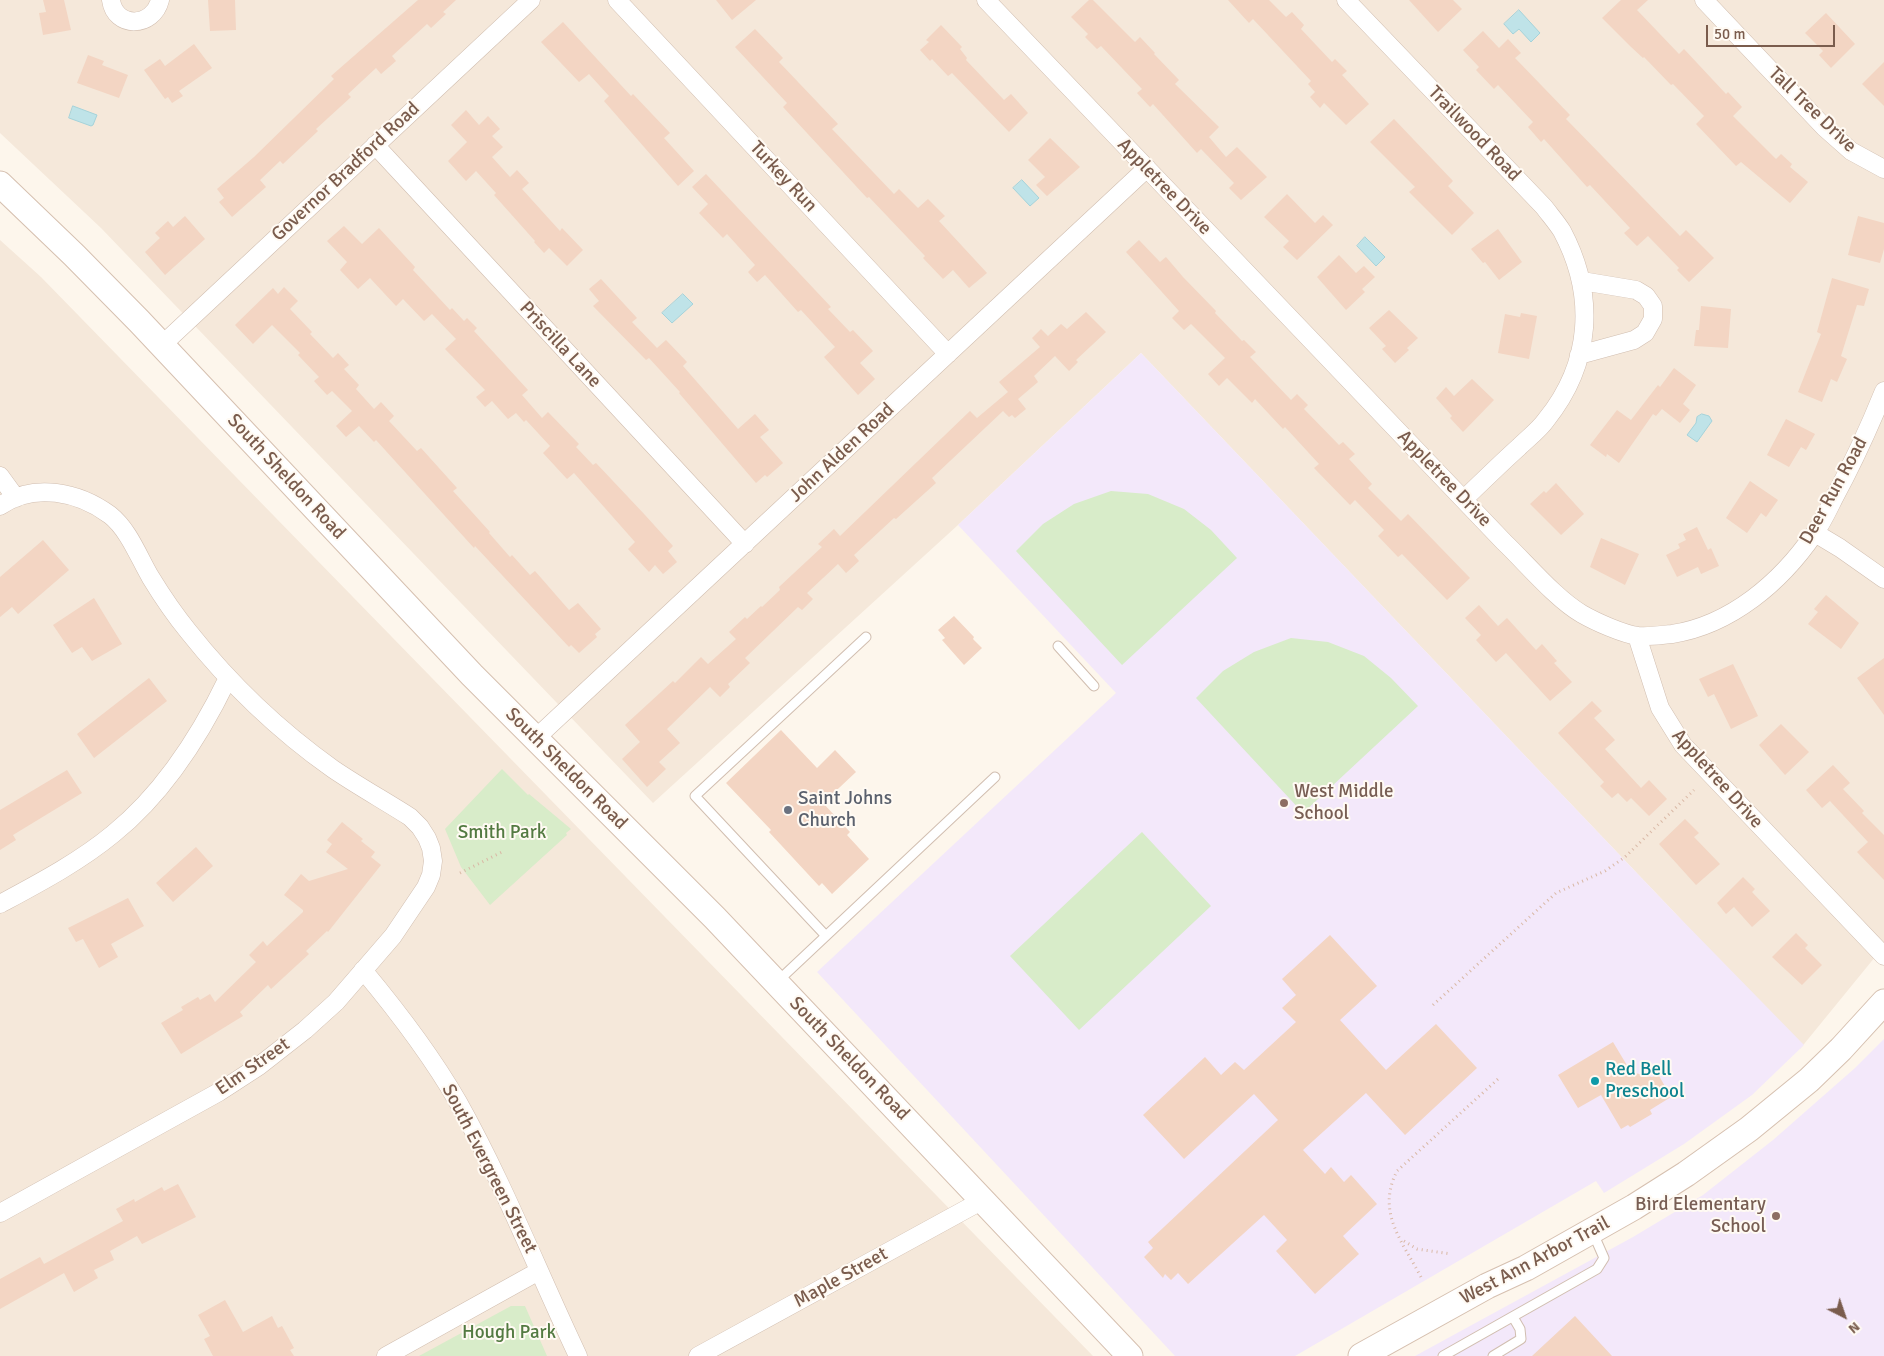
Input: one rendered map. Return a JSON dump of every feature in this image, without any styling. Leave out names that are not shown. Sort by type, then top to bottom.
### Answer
[{"type":"main road","name":"South Sheldon Road","points":[[0,184],[74,255],[162,345],[472,674],[776,983],[1130,1356]]},
{"type":"main road","name":"West Ann Arbor Trail","points":[[1366,1355],[1487,1286],[1526,1268],[1592,1231],[1686,1174],[1749,1129],[1809,1080],[1841,1049],[1884,1002]]},
{"type":"street","points":[[111,0],[115,11],[122,18],[131,22],[149,17],[156,10],[160,0]]},
{"type":"street","name":"Governor Bradford Road","points":[[162,345],[531,0]]},
{"type":"street","name":"Turkey Run","points":[[617,0],[948,354]]},
{"type":"street","name":"Appletree Drive","points":[[986,0],[1567,604],[1599,623],[1637,636],[1660,708],[1683,746],[1884,956]]},
{"type":"street","name":"Trailwood Road","points":[[1346,0],[1544,207],[1561,229],[1582,281],[1585,326],[1575,370],[1563,396],[1546,421],[1464,499]]},
{"type":"street","name":"Tall Tree Drive","points":[[1704,0],[1825,128],[1851,151],[1884,169]]},
{"type":"street","name":"Priscilla Lane","points":[[375,146],[745,544]]},
{"type":"street","name":"John Alden Road","points":[[536,738],[1147,168]]},
{"type":"street","points":[[1579,355],[1634,340],[1645,333],[1653,319],[1653,306],[1646,296],[1636,290],[1582,281]]},
{"type":"street","name":"Deer Run Road","points":[[1637,636],[1658,636],[1705,626],[1728,615],[1760,593],[1781,574],[1815,534],[1851,467],[1884,391]]},
{"type":"street","points":[[0,476],[16,498]]},
{"type":"street","points":[[0,506],[16,498],[40,492],[66,494],[87,501],[111,516],[123,530],[154,583],[181,623],[228,678],[214,707],[185,755],[150,799],[130,819],[88,852],[44,880],[0,904]]},
{"type":"street","points":[[1815,534],[1847,553],[1884,579]]},
{"type":"street","name":"Elm Street","points":[[0,1213],[219,1092],[259,1066],[336,1002],[393,936],[426,887],[431,875],[431,848],[420,827],[410,817],[334,769],[294,739],[259,709],[228,678]]},
{"type":"street","name":"South Evergreen Street","points":[[363,970],[414,1034],[458,1102],[491,1165],[578,1356]]},
{"type":"street","name":"Maple Street","points":[[698,1356],[983,1200]]},
{"type":"street","points":[[386,1356],[539,1271]]},
{"type":"lane","points":[[826,936],[696,796],[866,637]]},
{"type":"lane","points":[[1058,646],[1094,686]]},
{"type":"lane","points":[[776,983],[995,776]]},
{"type":"lane","points":[[1443,1356],[1597,1269],[1604,1258],[1592,1231]]},
{"type":"lane","points":[[1493,1356],[1521,1339],[1520,1329],[1513,1317]]},
{"type":"path","points":[[1433,1005],[1556,893],[1604,871],[1625,858],[1694,790]]},
{"type":"path","points":[[460,873],[504,851]]},
{"type":"path","points":[[1422,1277],[1388,1210],[1390,1184],[1397,1171],[1498,1079]]},
{"type":"path","points":[[1402,1240],[1417,1249],[1450,1254]]},
{"type":"shaded area","points":[[0,0],[1884,0],[1884,946],[1800,1049],[1675,913],[1141,353],[958,525],[653,803],[101,228],[0,133]]},
{"type":"shaded area","name":"Hough Park","points":[[0,240],[41,277],[1093,1356],[0,1356]]},
{"type":"shaded area","name":"West Middle School","points":[[1141,353],[1675,913],[1804,1045],[1752,1095],[1684,1144],[1604,1193],[1596,1181],[1295,1356],[1175,1356],[817,972],[1116,693],[958,525]]},
{"type":"shaded area","name":"Bird Elementary School","points":[[1884,1039],[1884,1356],[1415,1356],[1633,1237],[1703,1195],[1773,1140],[1855,1068]]},
{"type":"green space","points":[[1111,491],[1148,494],[1184,509],[1211,530],[1237,558],[1122,665],[1016,551],[1043,524],[1074,504]]},
{"type":"green space","points":[[1291,638],[1328,642],[1364,656],[1391,678],[1418,706],[1303,813],[1196,698],[1223,671],[1254,652]]},
{"type":"green space","name":"Smith Park","points":[[502,769],[528,795],[571,829],[566,833],[567,835],[490,905],[461,867],[445,829]]},
{"type":"green space","points":[[1142,832],[1211,906],[1079,1030],[1010,956]]},
{"type":"green space","name":"Hough Park","points":[[511,1306],[525,1306],[547,1356],[419,1356]]},
{"type":"water","points":[[1519,10],[1540,33],[1531,42],[1519,29],[1513,34],[1504,24]]},
{"type":"water","points":[[73,106],[97,115],[93,125],[91,126],[69,118]]},
{"type":"water","points":[[1022,180],[1039,198],[1030,206],[1013,188]]},
{"type":"water","points":[[1365,237],[1385,257],[1376,266],[1357,246]]},
{"type":"water","points":[[683,294],[693,304],[672,323],[662,313]]},
{"type":"water","points":[[1702,414],[1709,416],[1712,421],[1697,442],[1687,435],[1696,423],[1697,417]]},
{"type":"building","points":[[43,0],[64,0],[71,30],[43,35],[39,13],[46,12]]},
{"type":"building","points":[[208,0],[235,0],[236,30],[210,31]]},
{"type":"building","points":[[418,0],[456,0],[443,12],[446,14],[431,28],[427,24],[392,56],[396,61],[381,74],[376,68],[348,94],[351,97],[316,129],[318,131],[283,164],[280,161],[260,180],[266,187],[232,217],[219,202],[224,198],[217,189],[254,157],[334,79],[331,76]]},
{"type":"building","points":[[716,0],[756,0],[732,20]]},
{"type":"building","points":[[1089,0],[1093,0],[1135,42],[1140,37],[1179,80],[1175,84],[1219,127],[1209,137],[1226,157],[1237,147],[1267,177],[1241,200],[1229,188],[1234,183],[1201,149],[1197,153],[1153,104],[1150,107],[1137,93],[1142,89],[1101,46],[1097,49],[1085,37],[1088,34],[1071,17]]},
{"type":"building","points":[[1228,0],[1269,0],[1286,17],[1292,12],[1304,25],[1301,29],[1332,62],[1335,59],[1347,71],[1342,75],[1369,104],[1346,125],[1324,103],[1320,108],[1310,97],[1315,92],[1308,84],[1311,81],[1253,19],[1249,23]]},
{"type":"building","points":[[1409,0],[1453,0],[1462,9],[1438,32]]},
{"type":"building","points":[[1621,0],[1648,0],[1637,10],[1679,54],[1684,49],[1726,94],[1728,92],[1742,107],[1733,116],[1776,159],[1781,154],[1792,164],[1790,167],[1808,182],[1790,203],[1741,162],[1736,166],[1696,124],[1704,116],[1673,84],[1671,85],[1602,18]]},
{"type":"building","points":[[1826,13],[1855,44],[1831,68],[1819,55],[1823,51],[1805,33]]},
{"type":"building","points":[[563,22],[631,96],[633,94],[670,133],[664,138],[694,171],[678,186],[604,101],[609,96],[589,74],[579,82],[541,42]]},
{"type":"building","points":[[941,25],[962,47],[960,49],[967,58],[966,60],[1004,100],[1011,94],[1028,113],[1009,132],[952,73],[948,76],[932,59],[930,61],[920,50],[929,42],[926,40]]},
{"type":"building","points":[[755,29],[783,58],[779,62],[838,124],[832,129],[894,194],[899,189],[918,208],[928,199],[945,216],[939,221],[987,273],[969,288],[953,270],[943,279],[923,258],[925,256],[869,197],[867,198],[783,107],[787,103],[735,47]]},
{"type":"building","points":[[1483,31],[1499,48],[1508,39],[1521,53],[1515,58],[1570,115],[1566,119],[1680,236],[1686,230],[1714,258],[1689,282],[1677,270],[1679,268],[1648,236],[1637,246],[1624,233],[1630,228],[1590,185],[1587,187],[1544,139],[1541,142],[1528,127],[1533,122],[1498,85],[1494,89],[1476,70],[1479,67],[1463,50]]},
{"type":"building","points":[[194,44],[212,68],[179,91],[183,96],[172,103],[168,97],[165,99],[144,70],[160,59],[165,66]]},
{"type":"building","points":[[88,55],[104,61],[102,65],[128,75],[119,98],[77,83]]},
{"type":"building","points":[[1884,62],[1884,106],[1862,84]]},
{"type":"building","points":[[466,110],[479,125],[488,116],[500,129],[492,136],[503,147],[492,157],[510,177],[517,170],[529,183],[522,189],[560,231],[562,228],[583,250],[567,266],[549,248],[544,253],[476,171],[466,181],[448,161],[467,142],[451,125]]},
{"type":"building","points":[[1394,119],[1453,181],[1448,186],[1474,213],[1452,235],[1409,192],[1415,187],[1370,142]]},
{"type":"building","points":[[1050,138],[1080,167],[1047,196],[1036,185],[1045,177],[1028,160]]},
{"type":"building","points":[[706,174],[831,307],[828,309],[850,332],[853,330],[873,351],[860,363],[875,379],[858,395],[824,357],[835,347],[801,310],[798,312],[765,275],[757,282],[748,272],[755,265],[727,234],[723,238],[699,213],[708,204],[692,187]]},
{"type":"building","points":[[1287,194],[1315,223],[1323,215],[1333,225],[1297,260],[1283,247],[1289,241],[1264,217]]},
{"type":"building","points":[[185,216],[205,239],[165,275],[145,252],[160,238],[155,233],[168,221],[173,227]]},
{"type":"building","points":[[1858,216],[1884,223],[1884,249],[1880,263],[1848,255]]},
{"type":"building","points":[[344,226],[362,244],[379,228],[415,267],[413,270],[450,310],[452,308],[464,321],[467,318],[477,328],[474,331],[528,390],[522,395],[542,418],[548,412],[579,444],[576,447],[593,465],[596,463],[673,546],[668,551],[677,562],[663,574],[655,565],[649,572],[628,549],[635,542],[574,473],[567,479],[543,453],[550,446],[526,420],[524,422],[516,413],[508,419],[492,401],[485,407],[476,397],[485,390],[445,349],[456,339],[432,314],[424,321],[403,299],[396,306],[370,278],[358,289],[340,270],[347,262],[327,241]]},
{"type":"building","points":[[1498,229],[1522,262],[1499,280],[1485,262],[1483,263],[1471,249]]},
{"type":"building","points":[[1139,240],[1160,262],[1166,257],[1216,311],[1215,313],[1242,341],[1244,340],[1256,352],[1250,357],[1291,400],[1297,394],[1308,405],[1304,409],[1339,445],[1343,442],[1355,454],[1349,459],[1372,484],[1368,488],[1401,521],[1408,514],[1470,578],[1447,600],[1402,554],[1398,557],[1378,536],[1384,530],[1355,500],[1350,505],[1314,468],[1319,464],[1285,427],[1283,429],[1255,399],[1252,403],[1227,378],[1219,386],[1208,374],[1225,358],[1191,324],[1184,330],[1172,318],[1179,311],[1126,252]]},
{"type":"building","points":[[1339,255],[1356,273],[1364,266],[1375,277],[1362,289],[1365,292],[1346,310],[1317,277]]},
{"type":"building","points":[[1832,278],[1869,289],[1864,306],[1857,305],[1841,356],[1847,359],[1837,382],[1831,379],[1822,402],[1798,392],[1821,334],[1817,332]]},
{"type":"building","points":[[601,279],[637,318],[632,322],[657,348],[666,340],[687,362],[683,366],[738,429],[755,414],[769,430],[760,437],[783,463],[767,477],[765,475],[756,483],[649,358],[646,360],[593,306],[599,301],[589,289]]},
{"type":"building","points":[[284,287],[298,301],[290,309],[312,332],[310,334],[333,358],[338,353],[349,365],[344,369],[359,385],[356,389],[374,409],[381,402],[394,416],[389,421],[417,451],[421,448],[457,488],[453,491],[510,557],[512,555],[530,575],[535,571],[569,610],[578,603],[601,629],[595,634],[597,637],[579,653],[571,645],[569,647],[475,546],[474,548],[376,440],[374,442],[359,426],[346,437],[336,426],[352,411],[332,391],[327,395],[314,381],[319,377],[298,355],[300,353],[272,325],[253,344],[235,325],[273,288],[278,294]]},
{"type":"building","points":[[1701,306],[1731,309],[1728,348],[1694,346],[1696,330],[1699,330]]},
{"type":"building","points":[[1389,310],[1418,338],[1407,348],[1409,350],[1395,363],[1382,349],[1386,346],[1369,328]]},
{"type":"building","points":[[1086,312],[1106,332],[1076,360],[1078,362],[1069,371],[1055,356],[1034,376],[1038,382],[1018,399],[1026,409],[1015,418],[1012,415],[1009,417],[1003,411],[932,478],[936,483],[854,555],[859,561],[846,573],[838,564],[807,593],[813,599],[802,610],[798,607],[745,658],[750,663],[728,684],[730,687],[720,697],[710,687],[667,729],[680,743],[659,762],[666,769],[647,787],[622,759],[640,742],[625,725],[673,681],[675,683],[701,657],[708,664],[736,639],[729,632],[745,617],[747,619],[762,607],[780,590],[779,587],[822,547],[818,544],[834,529],[840,536],[970,411],[977,418],[1008,392],[999,382],[1040,347],[1032,338],[1041,329],[1048,336],[1061,324],[1067,329]]},
{"type":"building","points":[[1521,313],[1537,316],[1529,359],[1498,353],[1505,314],[1520,317]]},
{"type":"building","points":[[1674,368],[1696,385],[1683,404],[1690,410],[1680,423],[1662,409],[1656,416],[1653,414],[1619,463],[1607,454],[1606,457],[1590,445],[1617,410],[1631,420]]},
{"type":"building","points":[[1472,379],[1494,400],[1463,432],[1436,398],[1446,387],[1454,396]]},
{"type":"building","points":[[1786,419],[1815,434],[1806,450],[1801,447],[1789,467],[1767,455]]},
{"type":"building","points":[[1750,481],[1778,500],[1766,517],[1761,513],[1747,533],[1726,518]]},
{"type":"building","points":[[1556,483],[1584,514],[1561,535],[1530,504]]},
{"type":"building","points":[[1697,527],[1708,550],[1711,548],[1719,566],[1701,574],[1698,567],[1677,577],[1666,555],[1680,548],[1678,544],[1686,540],[1683,534]]},
{"type":"building","points":[[1601,538],[1639,554],[1625,585],[1590,567]]},
{"type":"building","points":[[43,540],[69,570],[18,614],[12,607],[0,617],[0,577]]},
{"type":"building","points":[[1826,595],[1859,623],[1841,649],[1808,624],[1818,612],[1814,609]]},
{"type":"building","points":[[94,598],[122,644],[92,661],[82,647],[72,653],[53,625]]},
{"type":"building","points":[[1479,605],[1498,626],[1507,618],[1536,650],[1542,644],[1557,661],[1554,663],[1572,682],[1550,701],[1506,653],[1496,662],[1476,640],[1481,635],[1465,618]]},
{"type":"building","points":[[954,616],[982,648],[964,665],[942,640],[945,638],[938,630]]},
{"type":"building","points":[[1884,658],[1884,715],[1857,678]]},
{"type":"building","points":[[1733,664],[1758,716],[1731,729],[1714,694],[1708,697],[1699,679]]},
{"type":"building","points":[[149,678],[167,701],[94,758],[77,734]]},
{"type":"building","points":[[1592,701],[1602,711],[1594,718],[1615,740],[1605,749],[1641,788],[1649,780],[1667,799],[1649,816],[1631,798],[1627,802],[1618,793],[1612,798],[1600,786],[1604,782],[1558,733]]},
{"type":"building","points":[[1781,724],[1809,752],[1785,775],[1759,745]]},
{"type":"building","name":"Saint Johns Church","points":[[781,730],[817,768],[835,750],[856,772],[823,803],[850,832],[847,835],[869,859],[832,894],[822,883],[819,886],[769,832],[771,830],[726,783]]},
{"type":"building","points":[[1833,765],[1850,783],[1843,789],[1864,811],[1862,813],[1884,835],[1884,880],[1857,852],[1868,842],[1830,801],[1822,808],[1806,790]]},
{"type":"building","points":[[67,770],[82,793],[13,835],[16,840],[0,850],[0,810]]},
{"type":"building","points":[[1685,819],[1699,833],[1694,837],[1720,864],[1696,885],[1659,844]]},
{"type":"building","points":[[342,822],[363,839],[361,841],[375,852],[371,857],[381,865],[328,932],[306,951],[309,954],[271,989],[268,985],[240,1012],[243,1016],[181,1054],[161,1023],[183,1010],[181,1007],[198,997],[200,1000],[210,994],[215,1002],[256,962],[249,955],[263,941],[267,946],[303,912],[284,895],[301,874],[309,881],[348,869],[326,852],[332,844],[327,840]]},
{"type":"building","points":[[196,847],[213,866],[173,902],[156,883]]},
{"type":"building","points":[[1743,877],[1755,889],[1752,892],[1770,911],[1752,927],[1734,907],[1726,914],[1717,903]]},
{"type":"building","points":[[128,898],[144,926],[111,944],[118,957],[99,968],[83,939],[76,942],[68,928]]},
{"type":"building","points":[[1796,933],[1808,945],[1805,948],[1822,965],[1802,985],[1772,957]]},
{"type":"building","points":[[1330,935],[1377,986],[1340,1020],[1386,1070],[1436,1024],[1477,1068],[1405,1135],[1366,1093],[1303,1150],[1325,1174],[1331,1167],[1344,1182],[1351,1175],[1377,1204],[1343,1236],[1359,1254],[1315,1294],[1276,1251],[1287,1240],[1264,1215],[1188,1284],[1178,1273],[1171,1280],[1165,1274],[1163,1278],[1144,1257],[1153,1248],[1148,1242],[1278,1120],[1254,1094],[1184,1159],[1143,1115],[1205,1057],[1221,1075],[1235,1062],[1244,1070],[1296,1022],[1282,1008],[1296,995],[1282,979]]},
{"type":"building","name":"Red Bell Preschool","points":[[1613,1042],[1631,1072],[1652,1077],[1658,1074],[1671,1097],[1650,1110],[1652,1114],[1630,1127],[1628,1125],[1621,1129],[1601,1095],[1578,1108],[1558,1075]]},
{"type":"building","points":[[178,1184],[196,1217],[142,1244],[137,1236],[110,1251],[114,1260],[94,1270],[98,1278],[74,1292],[64,1273],[0,1309],[0,1279],[40,1257],[44,1264],[123,1221],[116,1209],[134,1199],[135,1202],[162,1187],[164,1191]]},
{"type":"building","points":[[225,1300],[243,1332],[272,1316],[278,1328],[282,1326],[294,1348],[290,1350],[294,1356],[213,1356],[204,1339],[210,1336],[198,1315]]},
{"type":"building","points":[[1575,1316],[1612,1356],[1532,1356]]},
{"type":"place","name":"West Middle School","points":[[1284,803]]},
{"type":"place","name":"Saint Johns Church","points":[[788,810]]},
{"type":"place","name":"Red Bell Preschool","points":[[1595,1081]]},
{"type":"place","name":"Bird Elementary School","points":[[1776,1216]]}]
